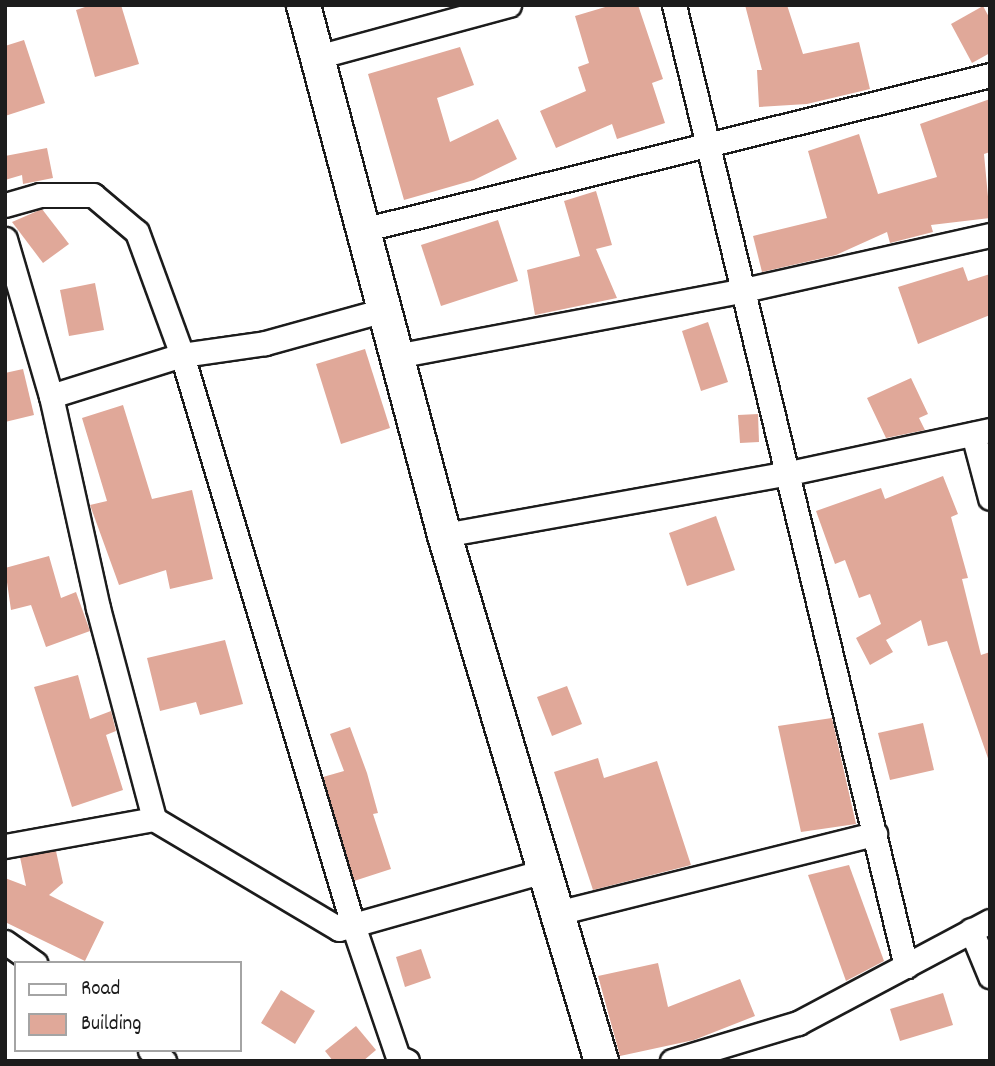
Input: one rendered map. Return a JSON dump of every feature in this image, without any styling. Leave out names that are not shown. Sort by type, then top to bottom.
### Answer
[{"type":"street","points":[[303,5],[444,535],[601,1061]]},
{"type":"street","points":[[317,57],[509,5]]},
{"type":"street","points":[[674,5],[906,966]]},
{"type":"street","points":[[362,230],[708,142],[990,75]]},
{"type":"street","points":[[5,205],[40,194],[93,195],[137,232],[182,355],[353,925],[400,1060]]},
{"type":"street","points":[[396,356],[744,290],[990,235]]},
{"type":"street","points":[[5,239],[51,396],[98,608],[154,819]]},
{"type":"street","points":[[51,396],[182,355],[265,343],[384,310]]},
{"type":"street","points":[[444,535],[789,473],[981,432],[990,498]]},
{"type":"street","points":[[6,841],[154,819],[339,929],[544,870]]},
{"type":"street","points":[[557,914],[875,834]]},
{"type":"street","points":[[673,1061],[799,1023],[981,925],[990,976]]},
{"type":"street","points":[[5,942],[32,961]]},
{"type":"building","points":[[91,5],[121,5],[139,64],[95,77],[76,10]]},
{"type":"building","points":[[612,5],[638,5],[663,79],[652,83],[665,123],[617,139],[612,124],[556,148],[540,111],[586,91],[578,67],[589,63],[575,16]]},
{"type":"building","points":[[745,5],[787,5],[803,54],[859,42],[870,89],[807,104],[759,107],[757,70],[762,70]]},
{"type":"building","points":[[983,6],[990,19],[990,53],[972,63],[951,24]]},
{"type":"building","points":[[24,40],[45,103],[5,116],[5,46]]},
{"type":"building","points":[[460,47],[474,85],[437,98],[450,142],[498,119],[517,159],[474,180],[404,200],[368,74]]},
{"type":"building","points":[[990,99],[990,152],[984,154],[990,218],[931,225],[933,232],[890,243],[887,232],[836,255],[762,272],[753,236],[827,218],[808,151],[859,134],[878,194],[937,177],[920,124]]},
{"type":"building","points":[[47,148],[53,178],[23,184],[22,175],[5,180],[5,156]]},
{"type":"building","points":[[596,191],[612,245],[596,249],[617,298],[535,315],[527,270],[580,256],[564,201]]},
{"type":"building","points":[[42,209],[69,244],[43,263],[12,222]]},
{"type":"building","points":[[498,220],[518,281],[441,306],[421,245]]},
{"type":"building","points":[[963,267],[968,281],[990,274],[990,315],[918,344],[898,287]]},
{"type":"building","points":[[95,283],[104,330],[69,336],[60,290]]},
{"type":"building","points":[[708,322],[728,382],[701,391],[682,331]]},
{"type":"building","points":[[365,349],[390,428],[341,444],[316,364]]},
{"type":"building","points":[[23,369],[34,415],[5,422],[5,373]]},
{"type":"building","points":[[911,378],[928,414],[919,418],[925,430],[886,438],[867,398]]},
{"type":"building","points":[[123,405],[152,499],[192,490],[213,579],[170,589],[166,570],[119,585],[90,505],[107,501],[82,418]]},
{"type":"building","points":[[758,414],[759,442],[740,443],[738,415]]},
{"type":"building","points":[[943,476],[958,514],[951,517],[968,578],[962,579],[981,655],[990,652],[990,764],[947,641],[928,646],[921,620],[886,640],[893,652],[870,665],[856,638],[881,624],[870,594],[859,598],[845,560],[835,564],[816,511],[881,488],[885,499]]},
{"type":"building","points":[[716,516],[735,570],[687,586],[669,533]]},
{"type":"building","points":[[49,556],[61,598],[76,592],[90,631],[46,647],[31,605],[11,610],[5,568]]},
{"type":"building","points":[[225,640],[243,704],[200,715],[196,702],[160,711],[147,658]]},
{"type":"building","points":[[78,675],[90,719],[111,711],[116,731],[106,735],[123,790],[72,807],[34,687]]},
{"type":"building","points":[[567,686],[582,724],[552,736],[537,697]]},
{"type":"building","points":[[832,718],[856,824],[801,832],[778,726]]},
{"type":"building","points":[[923,723],[934,770],[890,780],[878,733]]},
{"type":"building","points":[[350,727],[367,773],[378,813],[373,814],[391,869],[354,881],[323,777],[344,771],[330,734]]},
{"type":"building","points":[[598,758],[604,778],[657,761],[691,865],[593,890],[554,772]]},
{"type":"building","points":[[56,851],[63,883],[49,895],[104,922],[85,961],[5,922],[5,878],[26,886],[20,857]]},
{"type":"building","points":[[849,865],[884,961],[846,981],[808,875]]},
{"type":"building","points":[[421,949],[431,978],[405,987],[396,957]]},
{"type":"building","points":[[658,963],[668,1007],[740,979],[755,1016],[694,1040],[620,1056],[598,976]]},
{"type":"building","points":[[281,990],[315,1011],[295,1044],[261,1023]]},
{"type":"building","points":[[943,993],[953,1025],[900,1041],[890,1009]]},
{"type":"building","points":[[356,1026],[376,1050],[363,1061],[333,1061],[325,1051]]}]
